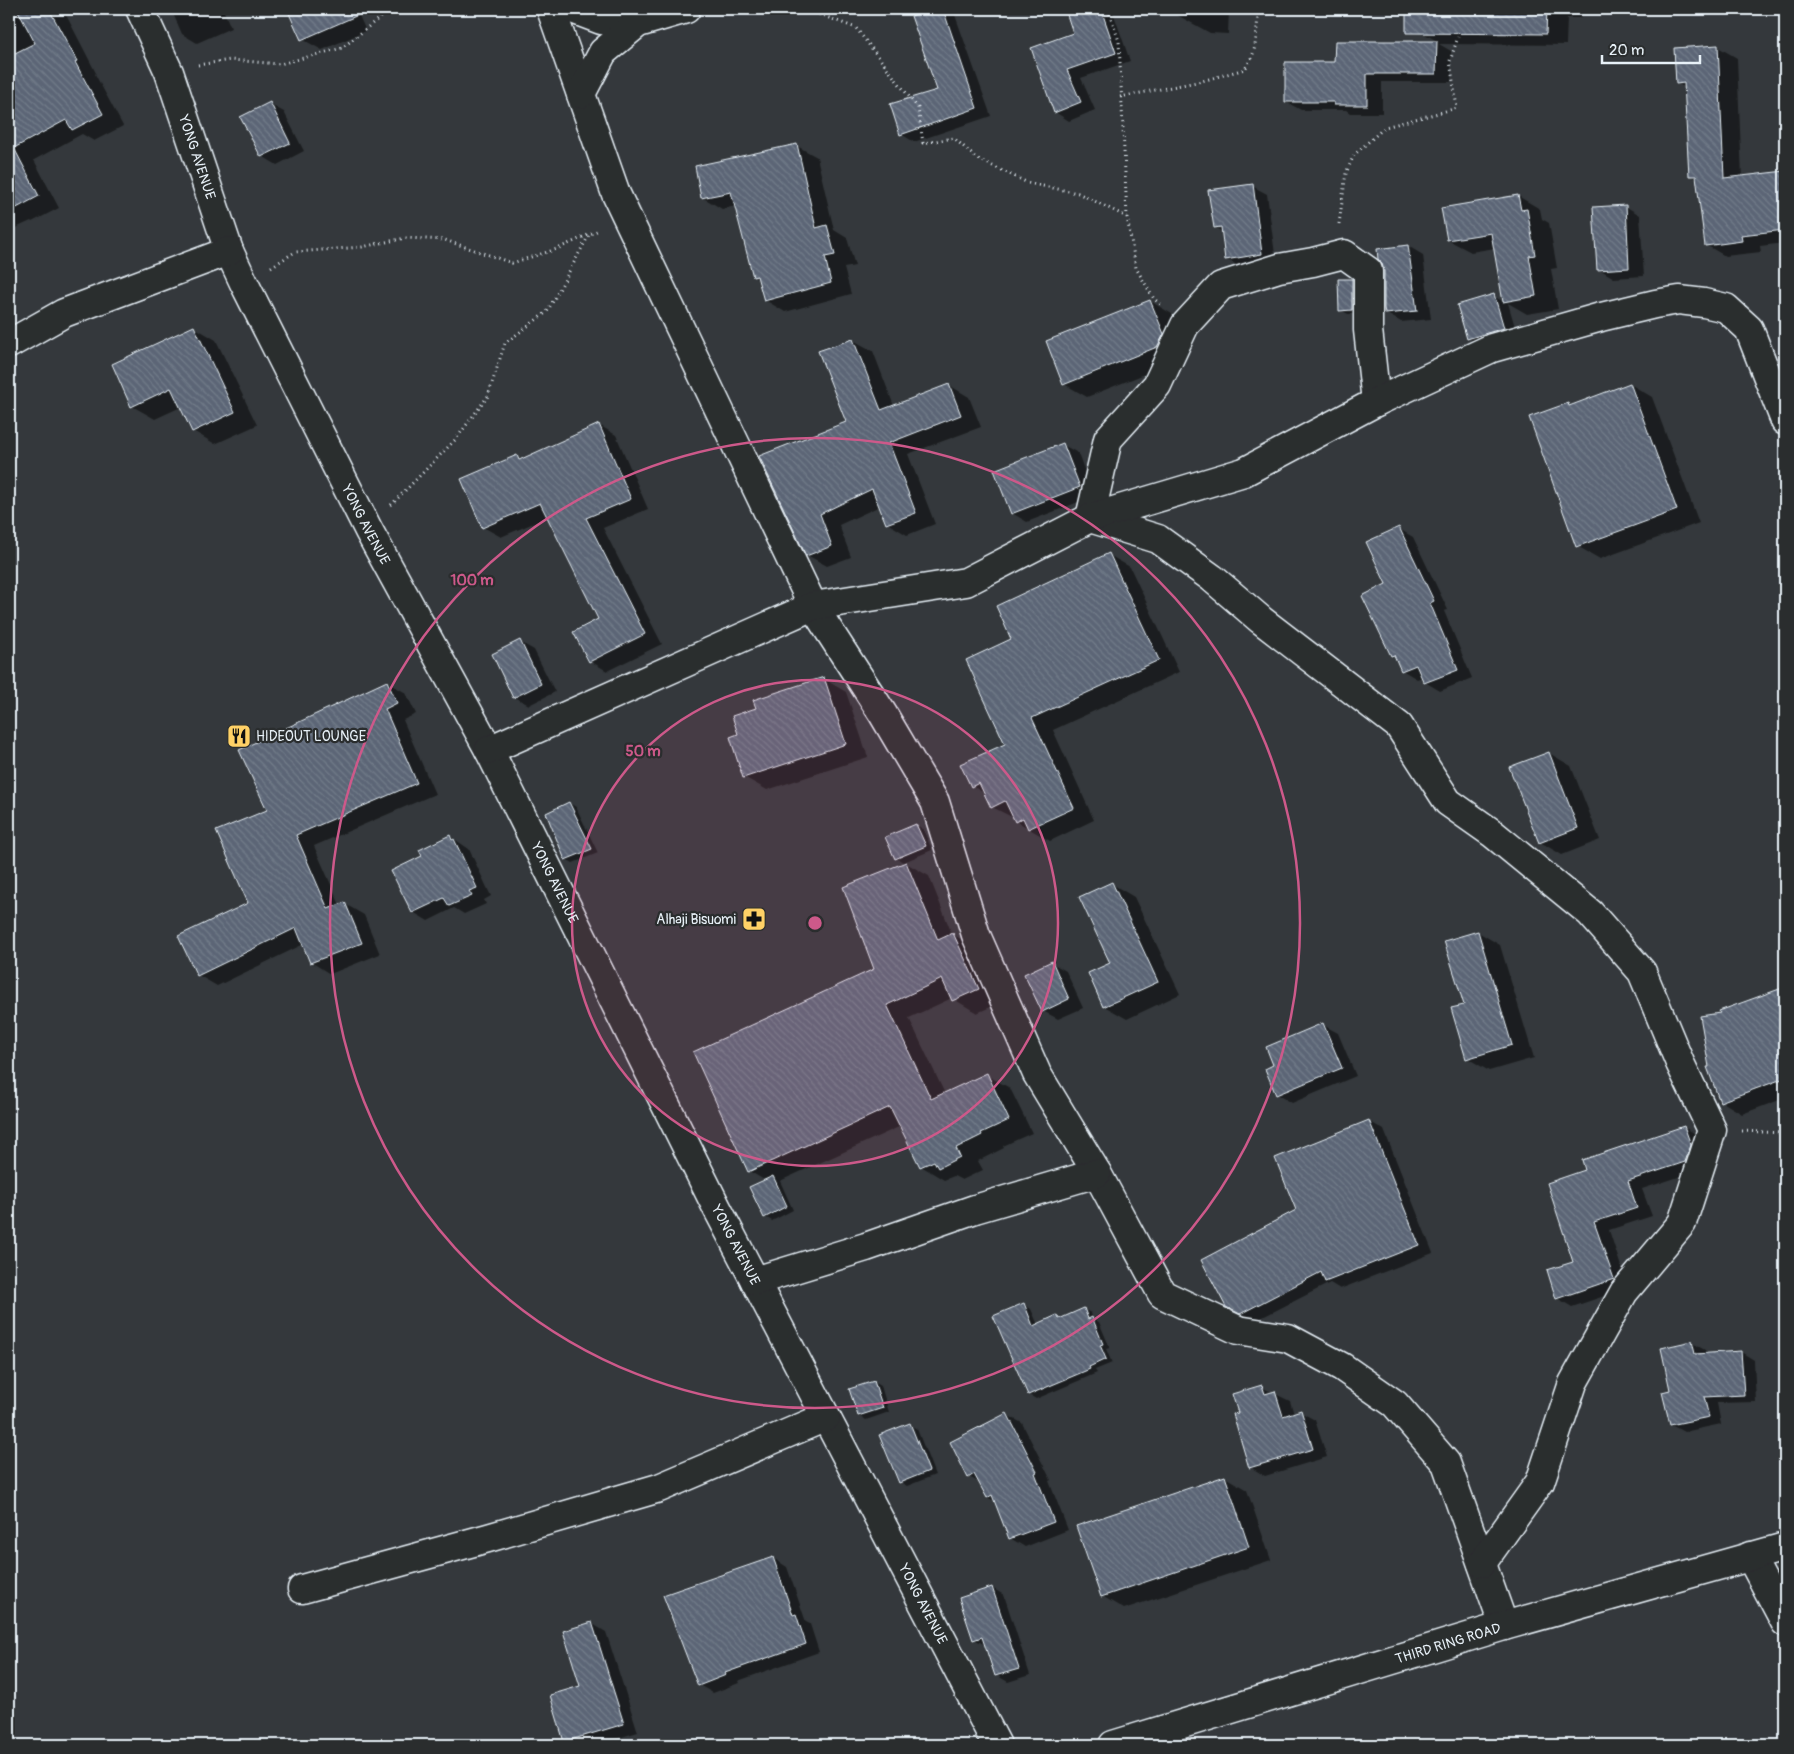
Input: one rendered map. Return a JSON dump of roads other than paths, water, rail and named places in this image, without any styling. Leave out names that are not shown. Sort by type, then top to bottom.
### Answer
[{"type":"street","name":"YONG AVENUE","points":[[140,9],[169,72],[229,251],[244,283],[369,531],[489,750],[755,1280],[997,1745]]},
{"type":"street","points":[[551,9],[616,194],[813,606],[883,714],[935,802],[980,944],[1037,1074],[1097,1173],[1162,1294],[1238,1330],[1288,1338],[1342,1368],[1395,1404],[1446,1463],[1504,1626]]},
{"type":"street","points":[[572,9],[601,20],[638,23],[686,9]]},
{"type":"street","points":[[581,94],[603,52],[638,23]]},
{"type":"street","points":[[9,344],[64,313],[229,251]]},
{"type":"street","points":[[1090,518],[1108,439],[1157,385],[1185,324],[1221,286],[1279,268],[1344,254],[1368,271],[1368,330],[1376,402]]},
{"type":"street","points":[[489,750],[813,606],[966,582],[1090,518],[1244,472],[1376,402],[1492,348],[1601,316],[1679,300],[1704,302],[1726,308],[1749,329],[1785,421]]},
{"type":"street","points":[[1090,518],[1158,539],[1212,578],[1260,620],[1399,726],[1448,802],[1492,833],[1590,913],[1642,972],[1680,1063],[1712,1130],[1682,1223],[1624,1292],[1573,1383],[1540,1482],[1482,1563]]},
{"type":"street","points":[[755,1280],[866,1247],[975,1209],[1097,1173]]},
{"type":"street","points":[[302,1589],[488,1538],[659,1488],[826,1417]]},
{"type":"street","name":"THIRD RING ROAD","points":[[1113,1745],[1504,1626],[1785,1547]]},
{"type":"street","points":[[1750,1556],[1785,1622]]},
{"type":"place","name":"HIDEOUT LOUNGE","points":[[239,736]]},
{"type":"place","name":"Alhaji Bisuomi","points":[[754,919]]}]
